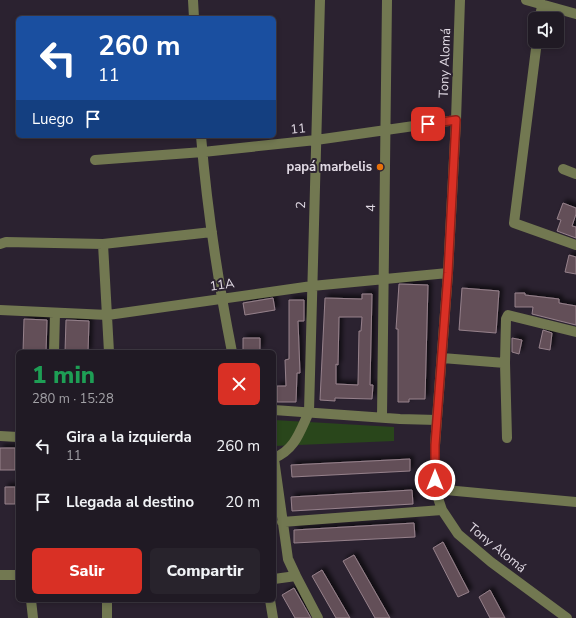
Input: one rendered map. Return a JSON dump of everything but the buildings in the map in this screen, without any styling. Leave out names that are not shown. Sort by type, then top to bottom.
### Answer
[{"type":"street","points":[[193,0],[194,16]]},
{"type":"street","name":"2","points":[[309,412],[320,0]]},
{"type":"street","name":"4","points":[[382,417],[387,0]]},
{"type":"street","name":"Tony Alomá","points":[[460,0],[456,120],[448,273],[435,445],[436,489],[442,510],[458,534],[491,562],[567,618]]},
{"type":"street","points":[[526,0],[576,14]]},
{"type":"street","points":[[541,12],[542,4]]},
{"type":"street","points":[[536,48],[514,223],[576,245]]},
{"type":"street","name":"11","points":[[95,160],[203,152],[316,140],[456,120]]},
{"type":"street","points":[[201,138],[221,298],[232,350]]},
{"type":"street","points":[[563,169],[576,174]]},
{"type":"street","points":[[0,244],[6,242],[103,244],[212,232]]},
{"type":"street","points":[[103,244],[109,350]]},
{"type":"street","name":"11A","points":[[0,310],[108,315],[312,286],[383,278],[448,273]]},
{"type":"street","points":[[54,350],[55,312]]},
{"type":"street","points":[[506,438],[505,362],[506,319],[508,315],[576,332]]},
{"type":"street","points":[[442,358],[505,362]]},
{"type":"street","points":[[276,410],[400,419],[437,420]]},
{"type":"street","points":[[276,457],[286,452],[294,443],[309,412]]},
{"type":"street","points":[[0,436],[16,437]]},
{"type":"street","points":[[276,474],[288,559],[318,618]]},
{"type":"street","points":[[436,489],[576,502]]},
{"type":"street","points":[[282,522],[442,510]]},
{"type":"street","points":[[0,575],[16,575]]},
{"type":"street","points":[[276,578],[296,576]]},
{"type":"street","points":[[31,602],[33,618]]},
{"type":"street","points":[[107,602],[107,618]]},
{"type":"street","points":[[270,602],[273,618]]},
{"type":"green space","points":[[276,420],[394,427],[394,441],[276,446]]},
{"type":"place","name":"papá marbelis","points":[[380,167]]},
{"type":"route","points":[[428,124],[456,120],[448,273],[435,445],[435,480]]}]
